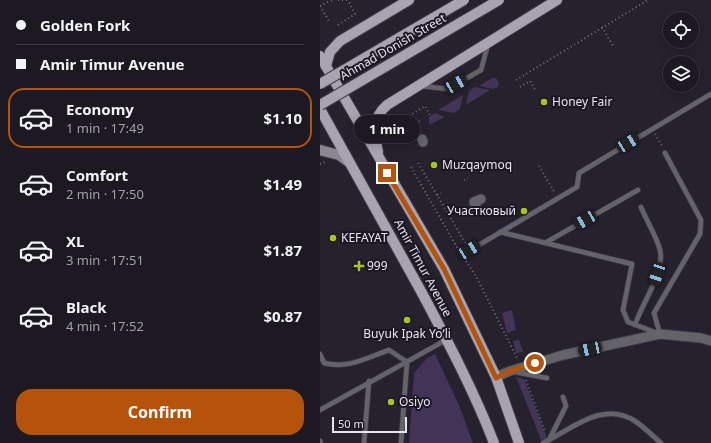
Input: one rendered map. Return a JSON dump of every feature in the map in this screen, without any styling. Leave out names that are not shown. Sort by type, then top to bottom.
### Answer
[{"type":"main road","points":[[326,66],[330,52],[337,43],[409,0]]},
{"type":"main road","name":"Ahmad Donish Street","points":[[320,84],[464,0]]},
{"type":"main road","name":"Ahmad Donish Street","points":[[320,105],[500,0]]},
{"type":"main road","points":[[379,160],[375,124],[378,116],[387,105],[489,40],[557,0]]},
{"type":"main road","name":"Amir Timur Avenue","points":[[320,56],[379,160],[444,269],[496,378],[519,443]]},
{"type":"main road","name":"Amir Timur Avenue","points":[[320,109],[447,340],[474,394],[494,443]]},
{"type":"street","points":[[320,150],[339,155],[350,163]]},
{"type":"street","points":[[478,209],[474,202],[481,199]]},
{"type":"street","points":[[496,378],[510,371],[523,370],[563,355],[660,334],[701,338],[711,341]]},
{"type":"lane","points":[[417,86],[448,89],[481,70],[489,40]]},
{"type":"lane","points":[[320,49],[326,66]]},
{"type":"lane","points":[[462,255],[577,187],[579,173],[711,94]]},
{"type":"lane","points":[[660,334],[654,313],[700,234],[701,220],[665,152]]},
{"type":"lane","points":[[545,243],[638,190]]},
{"type":"lane","points":[[635,325],[640,310],[654,282],[659,266],[660,250],[641,207]]},
{"type":"lane","points":[[500,232],[632,264],[623,310],[628,322],[660,334]]},
{"type":"lane","points":[[320,403],[322,409],[447,340]]},
{"type":"lane","points":[[320,354],[324,363],[335,366],[347,366],[389,350],[407,362]]},
{"type":"lane","points":[[401,443],[407,362]]},
{"type":"lane","points":[[523,370],[547,378]]},
{"type":"lane","points":[[364,443],[370,382]]},
{"type":"lane","points":[[549,440],[566,406],[564,397]]},
{"type":"lane","points":[[543,443],[597,414],[609,412],[634,420],[662,443]]},
{"type":"path","points":[[329,21],[320,6],[332,0]]},
{"type":"path","points":[[338,0],[348,0],[355,14],[338,25]]},
{"type":"path","points":[[516,80],[648,0]]},
{"type":"path","points":[[602,27],[613,46]]},
{"type":"path","points":[[520,87],[530,81],[536,91]]},
{"type":"path","points":[[409,116],[425,106],[430,115]]},
{"type":"path","points":[[652,128],[665,152]]},
{"type":"path","points":[[418,163],[469,250]]},
{"type":"path","points":[[539,166],[558,198]]},
{"type":"path","points":[[411,167],[477,278],[523,370],[549,440]]},
{"type":"path","points":[[464,180],[468,178]]},
{"type":"path","points":[[437,195],[441,193]]},
{"type":"shaded area","points":[[492,78],[496,78],[499,83],[498,87],[493,89],[479,86]]},
{"type":"shaded area","points":[[475,87],[490,90],[466,105],[469,91]]},
{"type":"shaded area","points":[[463,95],[460,109],[454,113],[438,110]]},
{"type":"shaded area","points":[[435,113],[445,117],[429,125],[429,117]]},
{"type":"shaded area","points":[[421,119],[418,132],[403,141],[400,135],[402,129]]},
{"type":"shaded area","points":[[512,310],[516,330],[507,333],[502,313]]},
{"type":"shaded area","points":[[519,340],[523,352],[516,353],[513,341]]},
{"type":"shaded area","points":[[435,354],[459,405],[473,443],[409,443],[414,373],[427,358]]},
{"type":"shaded area","points":[[516,377],[524,379],[547,438],[541,440]]},
{"type":"place","name":"Honey Fair","points":[[544,102]]},
{"type":"place","name":"Muzqaymoq","points":[[434,165]]},
{"type":"place","name":"Участковый","points":[[524,211]]},
{"type":"place","name":"KEFAYAT","points":[[333,238]]},
{"type":"place","name":"999","points":[[359,266]]},
{"type":"place","name":"Buyuk Ipak Yo‘li","points":[[407,320]]},
{"type":"place","name":"Osiyo","points":[[391,402]]},
{"type":"route","points":[[387,173],[435,252],[496,378],[510,371],[535,363]]}]
